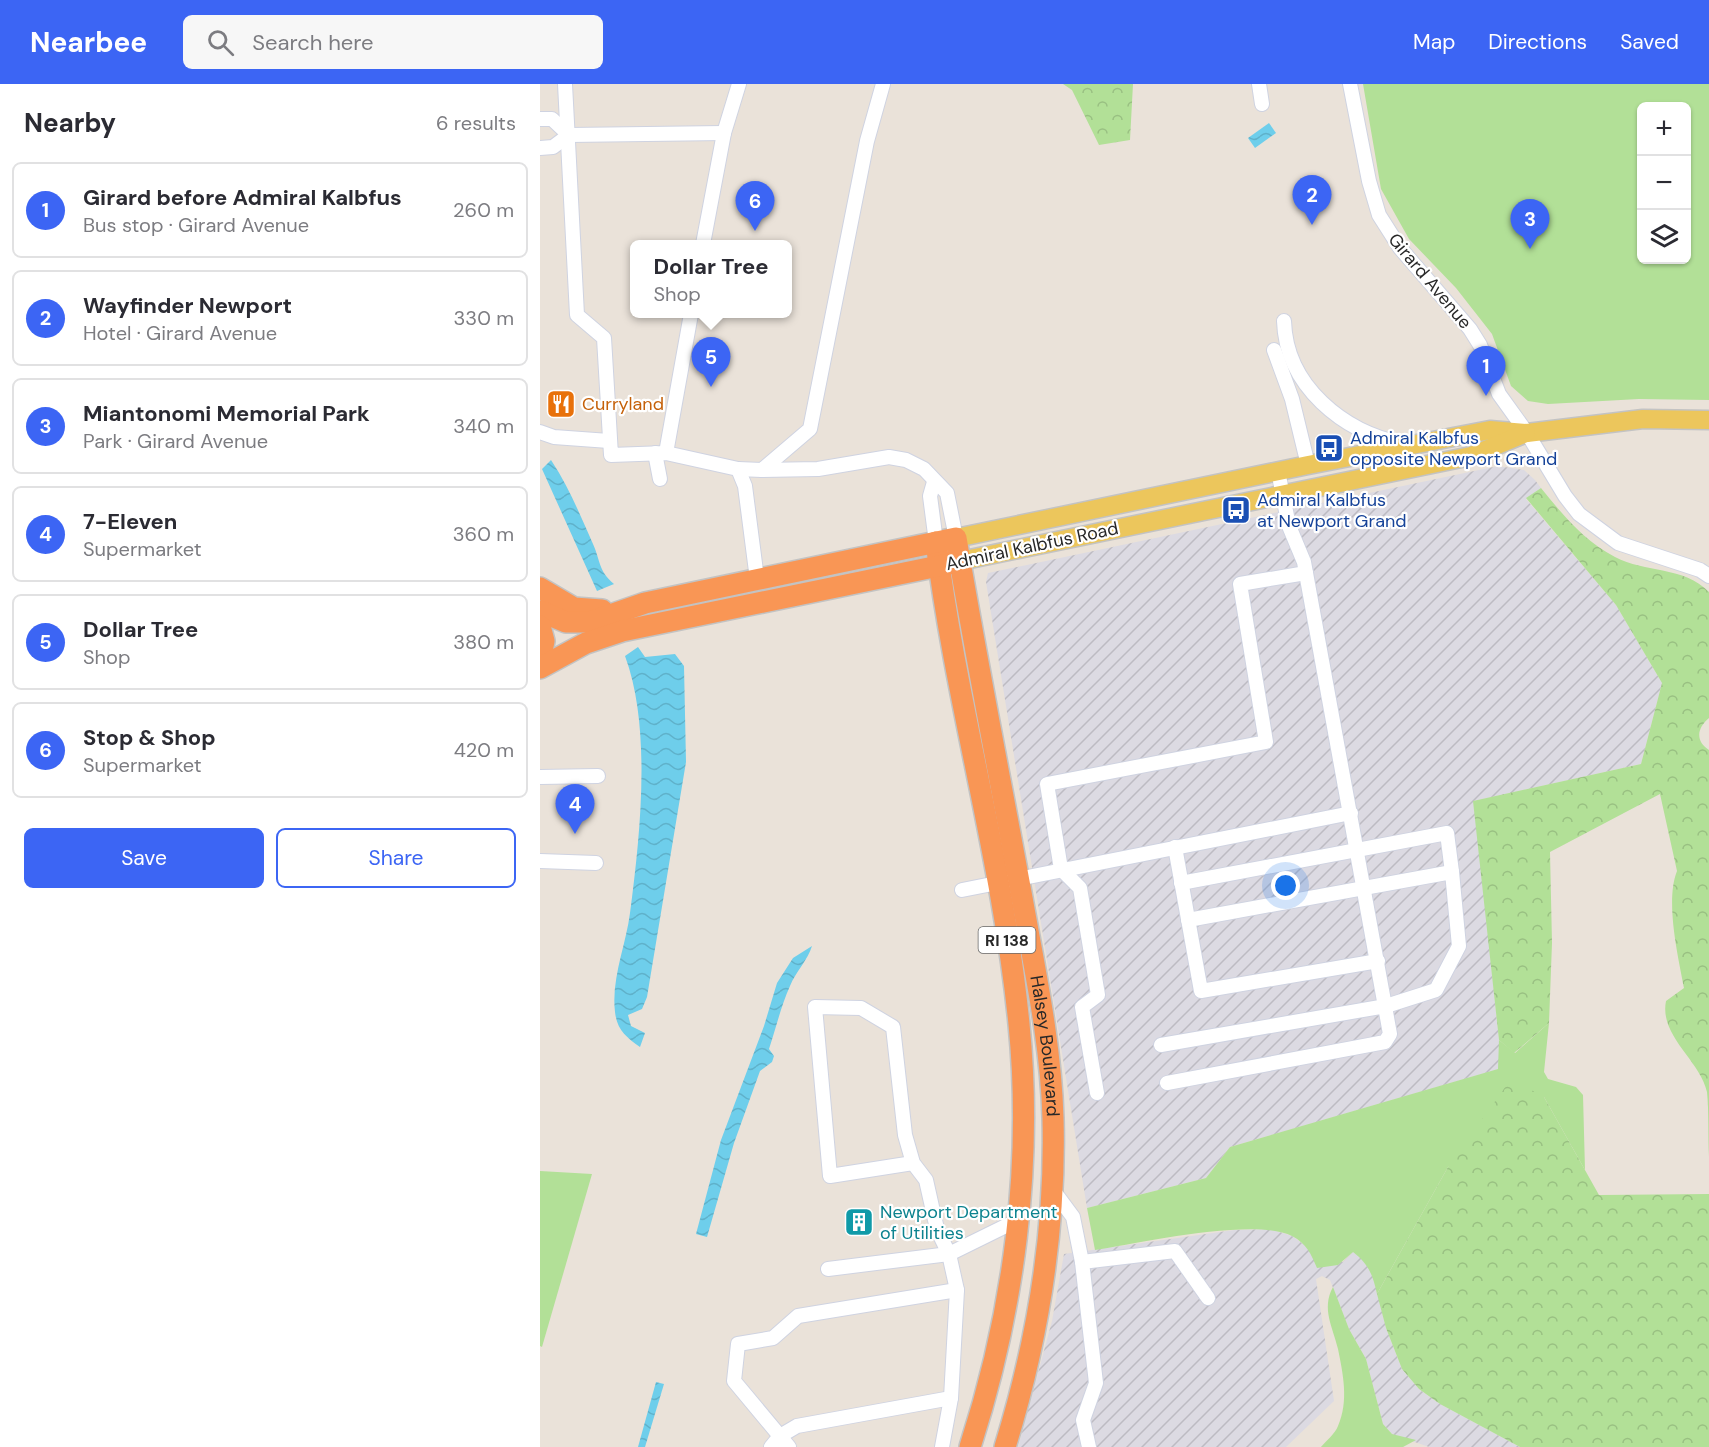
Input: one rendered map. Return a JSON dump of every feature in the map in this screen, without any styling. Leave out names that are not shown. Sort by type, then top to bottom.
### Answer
[{"type":"highway","name":"Admiral Kalbfus Road","points":[[540,611],[560,620],[583,623],[603,618],[621,609],[946,540]]},
{"type":"highway","name":"Halsey Boulevard","points":[[946,540],[960,561],[1048,1051],[1053,1116],[1053,1190],[1047,1255],[1037,1320],[1005,1447]]},
{"type":"highway","name":"Halsey Boulevard","points":[[946,540],[939,565],[1013,976],[1022,1065],[1023,1148],[1018,1220],[999,1343],[970,1447]]},
{"type":"highway","name":"Admiral Kalbfus Road","points":[[540,668],[586,643],[630,629],[960,561]]},
{"type":"highway","points":[[540,588],[579,609],[621,609]]},
{"type":"highway","points":[[540,626],[544,644],[540,661]]},
{"type":"main road","name":"Admiral Kalbfus Road","points":[[946,540],[1278,471],[1490,430],[1527,433],[1643,419],[1709,420]]},
{"type":"main road","name":"Admiral Kalbfus Road","points":[[960,561],[1471,456],[1527,433]]},
{"type":"street","points":[[564,84],[569,135],[577,315],[604,338],[611,455],[661,453],[738,469],[762,470],[818,469],[889,457],[916,464],[947,493],[946,540]]},
{"type":"street","points":[[704,240],[724,133],[740,84]]},
{"type":"street","points":[[762,470],[810,429],[867,141],[883,84]]},
{"type":"street","points":[[1259,84],[1262,104]]},
{"type":"street","name":"Girard Avenue","points":[[1350,84],[1369,181],[1379,215],[1400,248],[1470,329],[1480,345],[1498,394],[1527,433],[1564,496],[1579,514],[1598,530],[1636,551],[1700,570],[1709,576]]},
{"type":"street","points":[[540,119],[552,119],[569,135]]},
{"type":"street","points":[[540,148],[553,147],[569,135],[724,133]]},
{"type":"street","points":[[660,479],[661,453],[690,318]]},
{"type":"street","points":[[1284,321],[1286,347],[1290,356],[1304,380],[1327,408],[1343,421],[1375,438],[1408,445]]},
{"type":"street","points":[[1274,350],[1292,399],[1308,465]]},
{"type":"street","points":[[540,432],[555,437],[609,441]]},
{"type":"street","points":[[738,469],[745,486],[758,579]]},
{"type":"street","points":[[1167,1083],[1385,1042],[1390,1034],[1306,573],[1289,526],[1278,471]]},
{"type":"street","points":[[934,482],[930,496],[946,540]]},
{"type":"street","points":[[1097,1093],[1082,1007],[1098,995],[1080,888],[1061,869],[1047,784],[1266,742],[1240,584],[1306,573]]},
{"type":"street","points":[[540,777],[598,776]]},
{"type":"street","points":[[962,890],[1351,813]]},
{"type":"street","points":[[1161,1045],[1386,1006],[1436,990],[1459,946],[1447,833],[1181,883]]},
{"type":"street","points":[[1175,847],[1201,991],[1378,961]]},
{"type":"street","points":[[540,861],[596,863]]},
{"type":"street","points":[[1188,920],[1452,872]]},
{"type":"street","points":[[913,1163],[830,1176],[815,1007],[861,1008],[893,1027],[905,1135],[913,1163],[926,1180],[937,1229],[949,1254],[957,1290],[951,1398],[942,1447]]},
{"type":"street","points":[[1053,1190],[1072,1217],[1082,1262],[1096,1383],[1083,1420],[1089,1447]]},
{"type":"street","points":[[828,1269],[949,1254],[1018,1220]]},
{"type":"street","points":[[1082,1262],[1175,1251],[1208,1298]]},
{"type":"street","points":[[789,1447],[776,1441],[734,1381],[738,1344],[773,1338],[798,1316],[957,1290]]},
{"type":"street","points":[[776,1441],[797,1426],[951,1398]]},
{"type":"shaded area","points":[[1498,466],[1524,470],[1535,480],[1541,488],[1526,499],[1616,605],[1662,683],[1641,764],[1474,801],[1499,1040],[1499,1069],[1230,1147],[1206,1178],[1087,1208],[986,582],[988,573]]},
{"type":"shaded area","points":[[1271,1229],[1292,1236],[1309,1248],[1343,1262],[1353,1252],[1364,1260],[1372,1273],[1386,1328],[1402,1369],[1419,1389],[1440,1404],[1520,1447],[1429,1447],[1392,1434],[1383,1424],[1366,1359],[1349,1329],[1330,1280],[1322,1276],[1316,1279],[1334,1401],[1286,1447],[1018,1447],[1052,1321],[1064,1254],[1234,1230]]},
{"type":"green space","points":[[1063,84],[1133,84],[1130,140],[1099,145],[1072,90]]},
{"type":"green space","points":[[1363,84],[1709,84],[1709,400],[1639,399],[1548,404],[1528,401],[1511,386],[1492,334],[1456,288],[1409,239],[1381,189]]},
{"type":"green space","points":[[1541,488],[1574,526],[1593,543],[1615,557],[1639,566],[1688,578],[1709,592],[1709,718],[1699,734],[1701,743],[1709,750],[1709,1157],[1707,1092],[1697,1069],[1674,1037],[1665,1014],[1666,1001],[1684,988],[1672,913],[1672,897],[1677,871],[1660,794],[1550,852],[1552,943],[1549,1023],[1514,1053],[1499,1040],[1473,801],[1641,764],[1662,683],[1616,605],[1526,498]]},
{"type":"green space","points":[[1549,1023],[1544,1072],[1548,1079],[1576,1087],[1583,1095],[1585,1170],[1544,1097],[1448,1167],[1377,1294],[1370,1271],[1353,1252],[1338,1265],[1317,1268],[1301,1242],[1292,1236],[1275,1231],[1252,1229],[1196,1233],[1095,1250],[1087,1208],[1206,1178],[1230,1147],[1498,1069],[1499,1040],[1515,1053]]},
{"type":"green space","points":[[1511,1079],[1544,1097],[1599,1195],[1709,1194],[1709,1447],[1520,1447],[1440,1404],[1419,1389],[1402,1369],[1386,1328],[1377,1294],[1448,1167]]},
{"type":"green space","points":[[540,1171],[592,1174],[542,1347],[540,1346]]},
{"type":"green space","points":[[1333,1287],[1349,1329],[1366,1359],[1383,1424],[1392,1434],[1416,1440],[1403,1447],[1321,1447],[1338,1426],[1344,1397],[1340,1358],[1328,1310]]},
{"type":"water","points":[[1269,123],[1276,133],[1255,148],[1248,138]]},
{"type":"water","points":[[551,460],[574,501],[602,570],[614,584],[597,591],[542,469]]},
{"type":"water","points":[[638,647],[645,657],[675,654],[684,666],[686,762],[647,997],[642,1009],[628,1015],[631,1026],[645,1033],[640,1047],[620,1028],[616,1018],[614,1000],[630,913],[640,817],[639,716],[625,656]]},
{"type":"water","points":[[812,946],[784,1001],[769,1049],[774,1056],[772,1062],[760,1071],[734,1143],[707,1237],[696,1234],[721,1140],[764,1026],[777,983],[793,958]]},
{"type":"water","points":[[656,1382],[664,1384],[645,1447],[638,1447]]},
{"type":"place","name":"Wayfinder Newport","points":[[1312,225]]},
{"type":"place","name":"Stop & Shop","points":[[755,231]]},
{"type":"place","name":"Miantonomi Memorial Park","points":[[1530,249]]},
{"type":"place","name":"Dollar Tree","points":[[711,387]]},
{"type":"place","name":"Girard before Admiral Kalbfus","points":[[1486,396]]},
{"type":"place","name":"Curryland","points":[[561,404]]},
{"type":"place","name":"Admiral Kalbfus opposite Newport Grand","points":[[1329,448]]},
{"type":"place","name":"Admiral Kalbfus at Newport Grand","points":[[1236,510]]},
{"type":"place","name":"7-Eleven","points":[[575,834]]},
{"type":"place","name":"Newport Department of Utilities","points":[[859,1222]]}]
